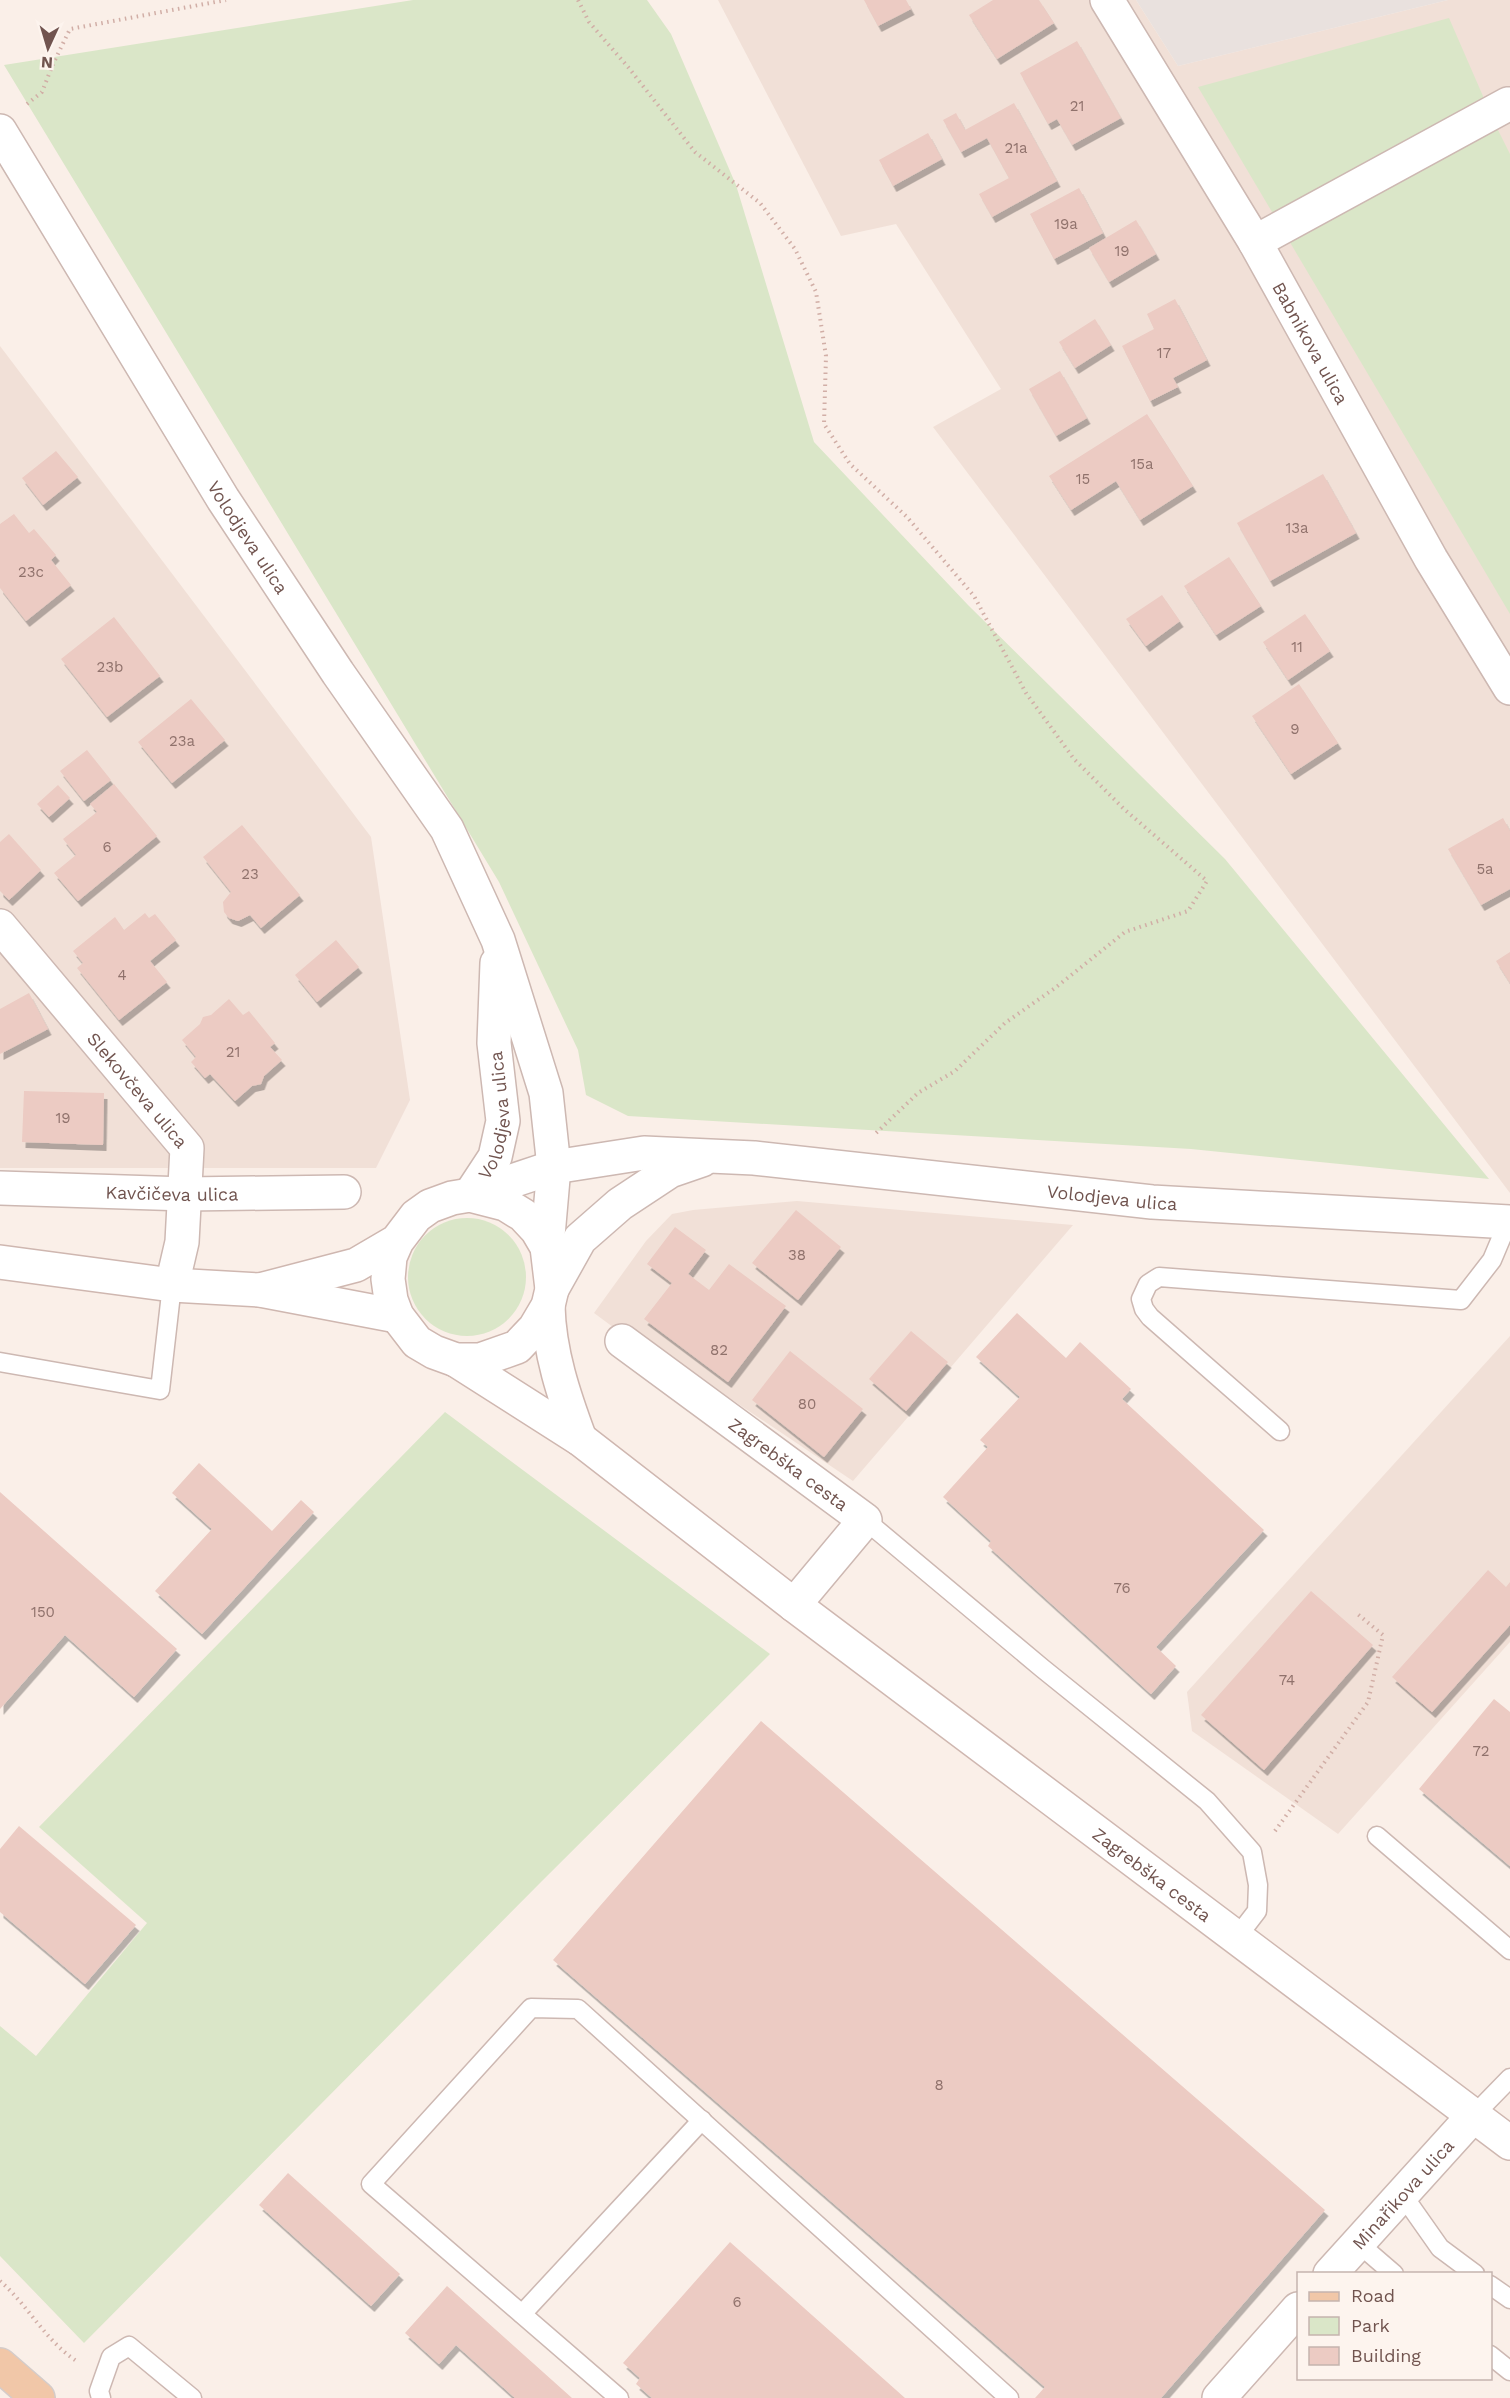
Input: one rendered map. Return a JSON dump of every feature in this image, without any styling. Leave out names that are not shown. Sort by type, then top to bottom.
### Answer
[{"type":"main road","points":[[0,2364],[38,2398]]},
{"type":"street","name":"Babnikova ulica","points":[[1107,0],[1254,242],[1431,559],[1510,688]]},
{"type":"street","points":[[1254,242],[1509,104]]},
{"type":"street","name":"Volodjeva ulica","points":[[0,131],[223,499],[338,673],[447,829],[498,940],[546,1092],[554,1167],[547,1247]]},
{"type":"street","name":"Slekovčeva ulica","points":[[0,926],[187,1148],[182,1242],[172,1285]]},
{"type":"street","name":"Volodjeva ulica","points":[[470,1195],[495,1157],[503,1121],[494,1042],[498,940]]},
{"type":"street","name":"Volodjeva ulica","points":[[470,1195],[554,1167],[644,1153],[716,1156],[840,1167],[1152,1202],[1509,1222]]},
{"type":"street","name":"Volodjeva ulica","points":[[550,1298],[580,1239],[620,1204],[670,1171],[716,1156]]},
{"type":"street","name":"Kavčičeva ulica","points":[[0,1188],[186,1194],[344,1192]]},
{"type":"street","points":[[550,1298],[535,1328],[517,1347],[480,1360],[456,1360],[434,1353],[417,1342],[397,1316],[391,1300],[388,1279],[390,1257],[397,1241],[416,1216],[430,1206],[452,1198],[470,1195],[505,1204],[523,1215],[537,1230],[547,1247],[550,1298],[548,1334],[568,1406],[580,1439]]},
{"type":"street","points":[[260,1290],[356,1265],[397,1241]]},
{"type":"street","points":[[0,1262],[172,1285],[260,1290],[397,1316]]},
{"type":"street","name":"Zagrebška cesta","points":[[622,1341],[865,1520],[794,1605]]},
{"type":"street","name":"Zagrebška cesta","points":[[456,1360],[580,1439],[794,1605],[1510,2143]]},
{"type":"street","name":"Minařikova ulica","points":[[1332,2272],[1474,2115]]},
{"type":"street","points":[[1219,2398],[1297,2311]]},
{"type":"lane","points":[[1280,1431],[1150,1317],[1141,1299],[1148,1284],[1159,1277],[1461,1300],[1492,1260],[1509,1222]]},
{"type":"lane","points":[[0,1362],[159,1390],[172,1285]]},
{"type":"lane","points":[[865,1520],[1207,1801],[1252,1852],[1254,1861],[1258,1886],[1257,1911],[1237,1937]]},
{"type":"lane","points":[[1377,1836],[1510,1950]]},
{"type":"lane","points":[[620,2398],[371,2184],[531,2008],[578,2009],[1009,2398]]},
{"type":"lane","points":[[1474,2115],[1510,2078]]},
{"type":"lane","points":[[522,2314],[702,2121]]},
{"type":"lane","points":[[1402,2194],[1440,2248],[1472,2272]]},
{"type":"lane","points":[[1358,2243],[1392,2272]]},
{"type":"lane","points":[[1492,2286],[1510,2299]]},
{"type":"lane","points":[[101,2398],[99,2391],[111,2357],[129,2346],[187,2393]]},
{"type":"lane","points":[[1492,2356],[1510,2371]]},
{"type":"path","points":[[25,105],[42,92],[70,29],[226,0]]},
{"type":"path","points":[[578,0],[588,22],[628,67],[694,152],[760,203],[795,249],[816,292],[826,356],[824,424],[850,464],[907,517],[974,596],[1026,693],[1074,759],[1124,809],[1206,881],[1188,910],[1125,932],[1055,988],[1005,1023],[956,1071],[918,1093],[840,1167]]},
{"type":"path","points":[[1254,1861],[1368,1702],[1383,1635],[1355,1612]]},
{"type":"path","points":[[0,2281],[61,2351],[83,2366]]},
{"type":"shaded area","points":[[718,0],[1136,0],[1178,66],[1448,0],[1510,0],[1510,1193],[933,427],[1001,389],[896,224],[841,236]]},
{"type":"shaded area","points":[[1136,0],[1448,0],[1178,66]]},
{"type":"shaded area","points":[[0,346],[371,837],[410,1100],[376,1168],[0,1168]]},
{"type":"shaded area","points":[[797,1201],[1073,1225],[853,1481],[728,1397],[698,1390],[594,1313],[646,1241],[672,1214],[693,1210]]},
{"type":"shaded area","points":[[1510,1336],[1510,1642],[1338,1834],[1192,1731],[1187,1692]]},
{"type":"green space","points":[[413,0],[647,0],[671,34],[736,185],[814,442],[968,605],[1225,859],[1489,1179],[1191,1149],[628,1116],[586,1095],[578,1050],[499,882],[4,65]]},
{"type":"green space","points":[[1449,18],[1510,154],[1510,614],[1198,87]]},
{"type":"green space","points":[[467,1218],[490,1222],[509,1235],[522,1254],[526,1277],[522,1300],[509,1319],[490,1332],[467,1336],[444,1332],[425,1319],[412,1300],[408,1277],[412,1254],[425,1235],[444,1222]]},
{"type":"green space","points":[[445,1412],[770,1654],[84,2343],[0,2256],[0,2026],[36,2056],[147,1923],[39,1827]]},
{"type":"building","points":[[864,0],[906,0],[911,9],[878,26]]},
{"type":"building","points":[[993,0],[1039,0],[1054,23],[997,59],[969,15]]},
{"type":"building","points":[[1077,41],[1121,118],[1072,145],[1057,119],[1048,124],[1020,73]]},
{"type":"building","points":[[1014,103],[1057,181],[992,217],[979,194],[1009,178],[987,138],[961,152],[943,120],[956,113],[965,130]]},
{"type":"building","points":[[928,133],[942,159],[893,186],[879,160]]},
{"type":"building","points":[[1079,188],[1103,233],[1054,259],[1030,214]]},
{"type":"building","points":[[1136,220],[1156,254],[1109,282],[1089,248]]},
{"type":"building","points":[[1175,299],[1207,360],[1173,378],[1178,387],[1150,401],[1122,346],[1154,329],[1147,314]]},
{"type":"building","points":[[1095,319],[1111,345],[1075,368],[1059,342]]},
{"type":"building","points":[[1060,371],[1087,418],[1056,436],[1029,389]]},
{"type":"building","points":[[1147,414],[1193,486],[1140,520],[1116,481],[1071,510],[1049,476]]},
{"type":"building","points":[[56,451],[78,477],[43,505],[22,478]]},
{"type":"building","points":[[1323,474],[1356,533],[1270,581],[1237,523]]},
{"type":"building","points":[[14,514],[29,533],[34,529],[56,555],[51,560],[71,585],[26,621],[0,588],[0,524]]},
{"type":"building","points":[[1229,557],[1261,606],[1216,635],[1184,586]]},
{"type":"building","points":[[1162,595],[1180,621],[1146,646],[1126,619]]},
{"type":"building","points":[[1305,614],[1330,651],[1288,680],[1263,642]]},
{"type":"building","points":[[114,617],[160,676],[107,717],[61,659]]},
{"type":"building","points":[[1299,684],[1338,743],[1291,774],[1252,716]]},
{"type":"building","points":[[191,699],[225,740],[172,783],[138,742]]},
{"type":"building","points":[[87,750],[111,780],[84,801],[60,771]]},
{"type":"building","points":[[114,784],[157,836],[78,901],[54,873],[76,855],[63,839],[97,812],[90,804]]},
{"type":"building","points":[[58,785],[70,798],[49,817],[37,804]]},
{"type":"building","points":[[1503,818],[1510,831],[1510,889],[1481,905],[1448,849]]},
{"type":"building","points":[[242,825],[300,895],[261,928],[250,915],[238,921],[229,918],[224,912],[223,902],[231,892],[203,857]]},
{"type":"building","points":[[9,834],[41,870],[9,900],[0,891],[0,842]]},
{"type":"building","points":[[145,913],[149,918],[155,914],[176,940],[150,961],[167,982],[119,1020],[77,968],[83,963],[73,951],[115,917],[124,930]]},
{"type":"building","points":[[336,940],[359,967],[317,1002],[295,975]]},
{"type":"building","points":[[1510,952],[1510,983],[1496,961]]},
{"type":"building","points":[[29,993],[48,1029],[0,1054],[0,1009]]},
{"type":"building","points":[[229,999],[243,1015],[249,1011],[275,1043],[270,1047],[282,1060],[264,1076],[261,1084],[252,1086],[235,1101],[210,1074],[205,1078],[191,1062],[196,1057],[182,1040],[200,1024],[203,1017],[211,1015]]},
{"type":"building","points":[[24,1091],[104,1093],[103,1145],[22,1142]]},
{"type":"building","points":[[796,1210],[841,1247],[798,1300],[752,1263]]},
{"type":"building","points":[[675,1227],[706,1250],[688,1274],[709,1290],[729,1264],[786,1306],[728,1382],[644,1319],[672,1283],[647,1264]]},
{"type":"building","points":[[1017,1313],[1066,1358],[1080,1342],[1131,1389],[1122,1399],[1264,1530],[1156,1647],[1176,1666],[1151,1694],[988,1546],[991,1541],[943,1497],[988,1447],[980,1440],[1020,1397],[976,1357]]},
{"type":"building","points":[[911,1331],[948,1362],[906,1411],[869,1379]]},
{"type":"building","points":[[790,1351],[863,1409],[824,1457],[752,1400]]},
{"type":"building","points":[[199,1463],[272,1531],[301,1500],[314,1512],[202,1634],[155,1591],[212,1529],[172,1493]]},
{"type":"building","points":[[0,1492],[177,1649],[134,1697],[65,1635],[0,1709]]},
{"type":"building","points":[[1488,1570],[1506,1587],[1510,1582],[1510,1625],[1432,1712],[1392,1677]]},
{"type":"building","points":[[1311,1591],[1373,1645],[1264,1770],[1201,1715]]},
{"type":"building","points":[[1494,1699],[1510,1712],[1510,1866],[1419,1789]]},
{"type":"building","points":[[761,1721],[1325,2210],[1161,2398],[1035,2398],[1045,2387],[553,1960]]},
{"type":"building","points":[[19,1826],[136,1925],[85,1984],[0,1912],[0,1849]]},
{"type":"building","points":[[288,2173],[400,2274],[371,2306],[259,2205]]},
{"type":"building","points":[[730,2242],[905,2398],[652,2398],[636,2384],[640,2378],[623,2363]]},
{"type":"building","points":[[447,2286],[572,2398],[515,2398],[456,2345],[439,2364],[405,2333]]}]
